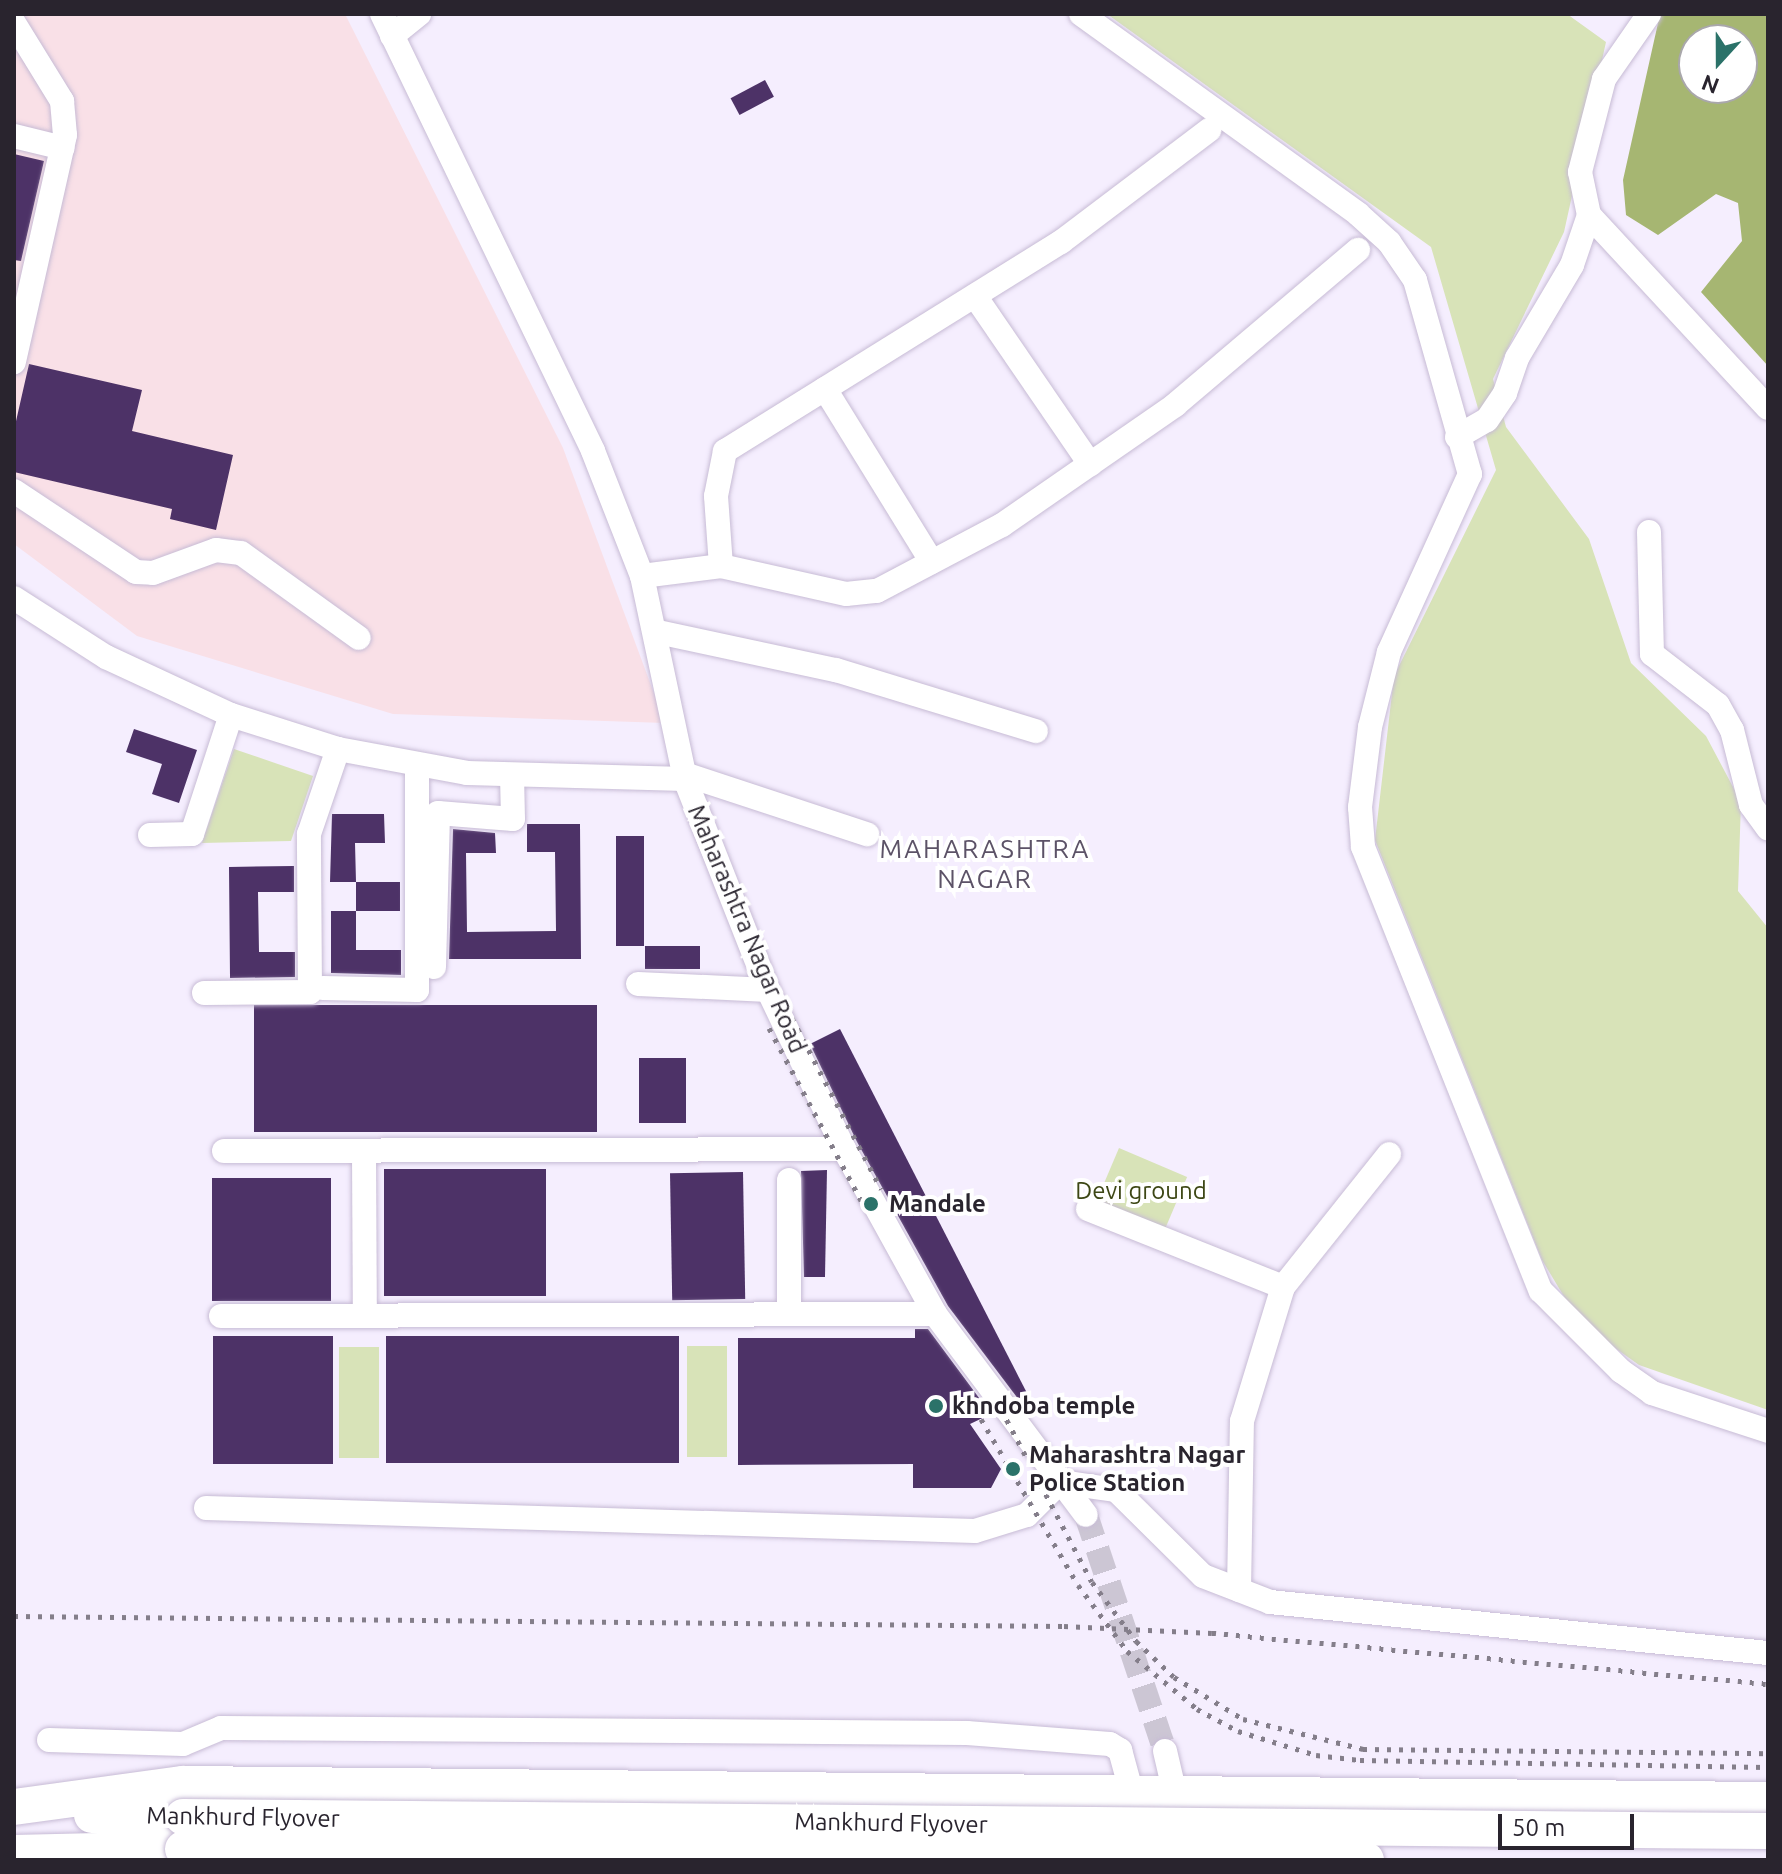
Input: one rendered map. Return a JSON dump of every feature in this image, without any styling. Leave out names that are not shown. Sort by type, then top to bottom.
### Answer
[{"type":"highway","points":[[14,1810],[183,1784],[1768,1800]]},
{"type":"highway","points":[[1163,1860],[1175,1794]]},
{"type":"highway","points":[[1175,1794],[1209,1860]]},
{"type":"highway","name":"Mankhurd Flyover","points":[[14,1810],[183,1833],[1366,1860]]},
{"type":"highway","name":"Mankhurd Flyover","points":[[14,1853],[183,1833],[1768,1831]]},
{"type":"street","points":[[419,14],[387,25],[562,377],[642,576],[658,632],[684,776],[867,834]]},
{"type":"street","points":[[1081,14],[1389,242],[1415,280],[1457,437],[1470,474],[1389,652],[1368,740],[1360,807],[1363,847],[1541,1291],[1621,1371],[1652,1393],[1768,1431]]},
{"type":"street","points":[[1457,437],[1487,420],[1505,393],[1517,358],[1572,265],[1589,215],[1580,172],[1604,79],[1649,14]]},
{"type":"street","points":[[14,23],[62,101],[63,148],[14,362]]},
{"type":"street","points":[[721,566],[716,496],[725,451],[1061,242],[1209,130]]},
{"type":"street","points":[[14,136],[63,148]]},
{"type":"street","points":[[1589,215],[1768,408]]},
{"type":"street","points":[[642,576],[721,566],[863,594],[1002,525],[1175,405],[1358,250]]},
{"type":"street","points":[[975,296],[1090,464]]},
{"type":"street","points":[[825,389],[932,562]]},
{"type":"street","points":[[14,491],[136,572],[153,573],[216,550],[241,553],[359,638]]},
{"type":"street","points":[[1649,532],[1652,654],[1718,705],[1732,730],[1751,805],[1768,828]]},
{"type":"street","name":"Maharashtra Nagar Road","points":[[14,598],[106,657],[231,715],[338,749],[417,766],[512,776],[684,776],[768,990],[844,1149],[935,1314],[1086,1515]]},
{"type":"street","points":[[658,632],[836,670],[1036,731]]},
{"type":"street","points":[[150,835],[192,834],[231,715]]},
{"type":"street","points":[[204,993],[310,992],[309,834],[338,749]]},
{"type":"street","points":[[323,988],[417,990],[417,766]]},
{"type":"street","points":[[434,967],[438,813],[513,819],[512,776]]},
{"type":"street","points":[[638,984],[768,990]]},
{"type":"street","points":[[224,1151],[844,1149]]},
{"type":"street","points":[[364,1151],[365,1316]]},
{"type":"street","points":[[1239,1590],[1242,1421],[1283,1287],[1389,1154]]},
{"type":"street","points":[[789,1180],[789,1314]]},
{"type":"street","points":[[1088,1209],[1283,1287]]},
{"type":"street","points":[[221,1316],[935,1314]]},
{"type":"street","points":[[206,1508],[975,1531],[1027,1515],[1060,1482],[1116,1490],[1203,1576],[1270,1602],[1768,1653]]},
{"type":"street","points":[[49,1740],[183,1744],[221,1728],[310,1727],[981,1734],[1110,1744],[1120,1750],[1132,1794]]},
{"type":"street","points":[[1165,1751],[1175,1794]]},
{"type":"shaded area","points":[[14,14],[345,14],[563,448],[665,723],[393,714],[137,636],[14,544]]},
{"type":"green space","points":[[1107,14],[1567,14],[1606,42],[1564,232],[1493,379],[1506,427],[1589,539],[1631,663],[1706,736],[1741,802],[1738,891],[1768,928],[1768,1410],[1639,1365],[1580,1323],[1542,1260],[1375,840],[1394,676],[1496,470],[1431,247]]},
{"type":"green space","points":[[1660,14],[1768,14],[1768,366],[1701,292],[1742,241],[1738,203],[1716,194],[1658,235],[1626,215],[1623,180]]},
{"type":"green space","points":[[234,749],[313,776],[291,841],[202,843]]},
{"type":"green space","name":"Devi ground","points":[[1119,1148],[1187,1177],[1163,1234],[1095,1205]]},
{"type":"green space","points":[[687,1346],[727,1346],[727,1457],[687,1457]]},
{"type":"green space","points":[[339,1347],[379,1347],[379,1458],[339,1458]]},
{"type":"building","points":[[765,80],[774,97],[739,115],[731,98]]},
{"type":"building","points":[[14,154],[44,161],[21,261],[14,260]]},
{"type":"building","points":[[29,364],[142,390],[132,431],[233,455],[216,530],[170,519],[172,509],[14,472],[14,430]]},
{"type":"building","points":[[134,729],[197,750],[179,803],[152,794],[162,764],[126,752]]},
{"type":"building","points":[[332,814],[384,814],[385,843],[355,843],[356,882],[330,882]]},
{"type":"building","points":[[527,824],[580,824],[581,959],[449,959],[453,829],[495,833],[496,853],[466,853],[467,932],[556,931],[555,852],[527,852]]},
{"type":"building","points":[[616,836],[644,836],[644,946],[616,946]]},
{"type":"building","points":[[294,866],[294,892],[258,892],[259,952],[295,952],[295,977],[230,978],[229,867]]},
{"type":"building","points":[[356,882],[400,882],[400,911],[356,911]]},
{"type":"building","points":[[331,911],[356,911],[356,950],[401,950],[401,975],[331,973]]},
{"type":"building","points":[[645,946],[700,946],[700,969],[645,969]]},
{"type":"building","points":[[254,1005],[597,1005],[597,1132],[254,1132]]},
{"type":"building","points":[[840,1029],[1028,1395],[1019,1400],[948,1306],[857,1142],[810,1044]]},
{"type":"building","points":[[639,1058],[686,1058],[686,1123],[639,1123]]},
{"type":"building","points":[[384,1169],[546,1169],[546,1296],[384,1296]]},
{"type":"building","points":[[827,1170],[825,1277],[804,1277],[801,1171]]},
{"type":"building","points":[[743,1172],[745,1299],[672,1300],[670,1173]]},
{"type":"building","points":[[212,1178],[331,1178],[331,1301],[212,1301]]},
{"type":"building","points":[[915,1329],[928,1329],[991,1414],[970,1424],[1001,1469],[991,1488],[913,1488],[913,1464],[738,1465],[738,1338],[915,1338]]},
{"type":"building","points":[[213,1336],[333,1336],[333,1464],[213,1464]]},
{"type":"building","points":[[386,1336],[679,1336],[679,1463],[386,1463]]},
{"type":"tunnel","points":[[1086,1515],[1165,1751]]},
{"type":"railway","points":[[792,1018],[881,1189]]},
{"type":"railway","points":[[769,1028],[862,1202]]},
{"type":"railway","points":[[1001,1409],[1092,1582],[1136,1641],[1174,1677],[1243,1719],[1363,1749],[1768,1753]]},
{"type":"railway","points":[[981,1419],[1078,1585],[1127,1651],[1197,1709],[1238,1731],[1316,1755],[1360,1760],[1768,1767]]},
{"type":"railway","points":[[14,1616],[1064,1626],[1212,1633],[1768,1684]]},
{"type":"place","name":"Mandale","points":[[871,1204]]},
{"type":"place","name":"khndoba temple","points":[[936,1406]]},
{"type":"place","name":"Maharashtra Nagar Police Station","points":[[1013,1469]]},
{"type":"district","name":"MAHARASHTRA NAGAR","points":[[985,864]]}]
